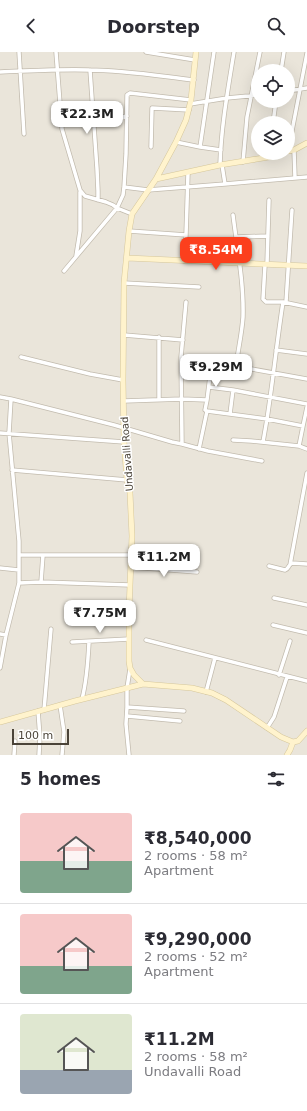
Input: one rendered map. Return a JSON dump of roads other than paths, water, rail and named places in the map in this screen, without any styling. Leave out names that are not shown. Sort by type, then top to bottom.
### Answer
[{"type":"main road","name":"Undavalli Road","points":[[130,668],[129,610],[132,536],[130,493],[127,480],[124,442],[123,380],[124,283],[129,231],[132,214],[156,179],[186,120],[194,80],[196,52]]},
{"type":"main road","points":[[295,149],[307,143]]},
{"type":"main road","points":[[156,179],[251,160]]},
{"type":"main road","points":[[127,258],[307,266]]},
{"type":"main road","points":[[130,668],[134,675],[143,684]]},
{"type":"main road","points":[[0,722],[143,684],[192,688],[212,693],[226,700],[281,737],[293,742],[301,739],[307,731]]},
{"type":"main road","points":[[287,755],[293,742]]},
{"type":"street","points":[[19,52],[24,134]]},
{"type":"street","points":[[56,52],[62,129],[80,192],[80,231],[76,257]]},
{"type":"street","points":[[146,52],[195,60]]},
{"type":"street","points":[[200,147],[214,52]]},
{"type":"street","points":[[225,184],[221,165],[221,150],[234,52]]},
{"type":"street","points":[[258,64],[260,52]]},
{"type":"street","points":[[282,64],[284,52]]},
{"type":"street","points":[[294,116],[307,53]]},
{"type":"street","points":[[0,72],[90,70],[124,72],[194,80]]},
{"type":"street","points":[[90,70],[98,200]]},
{"type":"street","points":[[295,90],[307,88]]},
{"type":"street","points":[[64,271],[118,208],[123,195],[126,154],[127,96],[129,93],[190,105]]},
{"type":"street","points":[[151,147],[152,108],[190,105],[251,95]]},
{"type":"street","points":[[243,162],[247,117],[251,99]]},
{"type":"street","points":[[94,121],[126,116]]},
{"type":"street","points":[[176,142],[221,150]]},
{"type":"street","points":[[292,160],[295,178]]},
{"type":"street","points":[[184,261],[188,173]]},
{"type":"street","points":[[124,187],[148,190],[307,177]]},
{"type":"street","points":[[80,192],[85,196],[113,205],[132,214]]},
{"type":"street","points":[[269,200],[263,300],[266,302],[285,302],[307,307]]},
{"type":"street","points":[[262,442],[267,419],[276,350],[285,302],[292,210]]},
{"type":"street","points":[[233,215],[242,285],[243,318],[236,366]]},
{"type":"street","points":[[129,231],[186,235]]},
{"type":"street","points":[[236,237],[268,236]]},
{"type":"street","points":[[124,283],[199,287]]},
{"type":"street","points":[[182,444],[181,357],[186,302]]},
{"type":"street","points":[[124,335],[183,340]]},
{"type":"street","points":[[159,337],[159,399]]},
{"type":"street","points":[[276,350],[307,354]]},
{"type":"street","points":[[20,357],[90,374],[123,380]]},
{"type":"street","points":[[181,357],[274,372],[307,379]]},
{"type":"street","points":[[199,449],[207,411],[205,408],[209,387],[210,368],[213,362]]},
{"type":"street","points":[[209,387],[270,396],[307,405],[298,446]]},
{"type":"street","points":[[230,414],[233,390]]},
{"type":"street","points":[[0,397],[124,428],[199,449],[262,461]]},
{"type":"street","points":[[124,400],[182,398],[206,400]]},
{"type":"street","points":[[0,668],[6,635],[19,583],[19,541],[9,434],[11,399]]},
{"type":"street","points":[[207,411],[267,419],[303,426]]},
{"type":"street","points":[[0,433],[124,442]]},
{"type":"street","points":[[233,440],[298,446],[307,449]]},
{"type":"street","points":[[12,470],[127,480]]},
{"type":"street","points":[[269,566],[285,570],[288,569],[290,565],[307,473]]},
{"type":"street","points":[[19,555],[131,555]]},
{"type":"street","points":[[41,582],[43,555]]},
{"type":"street","points":[[290,565],[293,563],[307,564]]},
{"type":"street","points":[[131,567],[197,572]]},
{"type":"street","points":[[0,568],[19,570]]},
{"type":"street","points":[[19,583],[41,582],[130,585]]},
{"type":"street","points":[[274,598],[307,606]]},
{"type":"street","points":[[75,611],[129,610]]},
{"type":"street","points":[[273,625],[307,632]]},
{"type":"street","points":[[39,755],[41,710],[51,629]]},
{"type":"street","points":[[0,634],[6,635]]},
{"type":"street","points":[[72,642],[129,640]]},
{"type":"street","points":[[146,640],[307,681]]},
{"type":"street","points":[[279,675],[290,641]]},
{"type":"street","points":[[82,700],[86,682],[89,642]]},
{"type":"street","points":[[206,692],[215,658]]},
{"type":"street","points":[[129,755],[126,724],[127,688],[130,668]]},
{"type":"street","points":[[267,728],[274,717],[287,677]]},
{"type":"street","points":[[60,705],[63,717],[64,732],[62,755]]},
{"type":"street","points":[[127,706],[184,711]]},
{"type":"street","points":[[127,716],[180,721]]},
{"type":"street","points":[[14,755],[15,741]]}]
